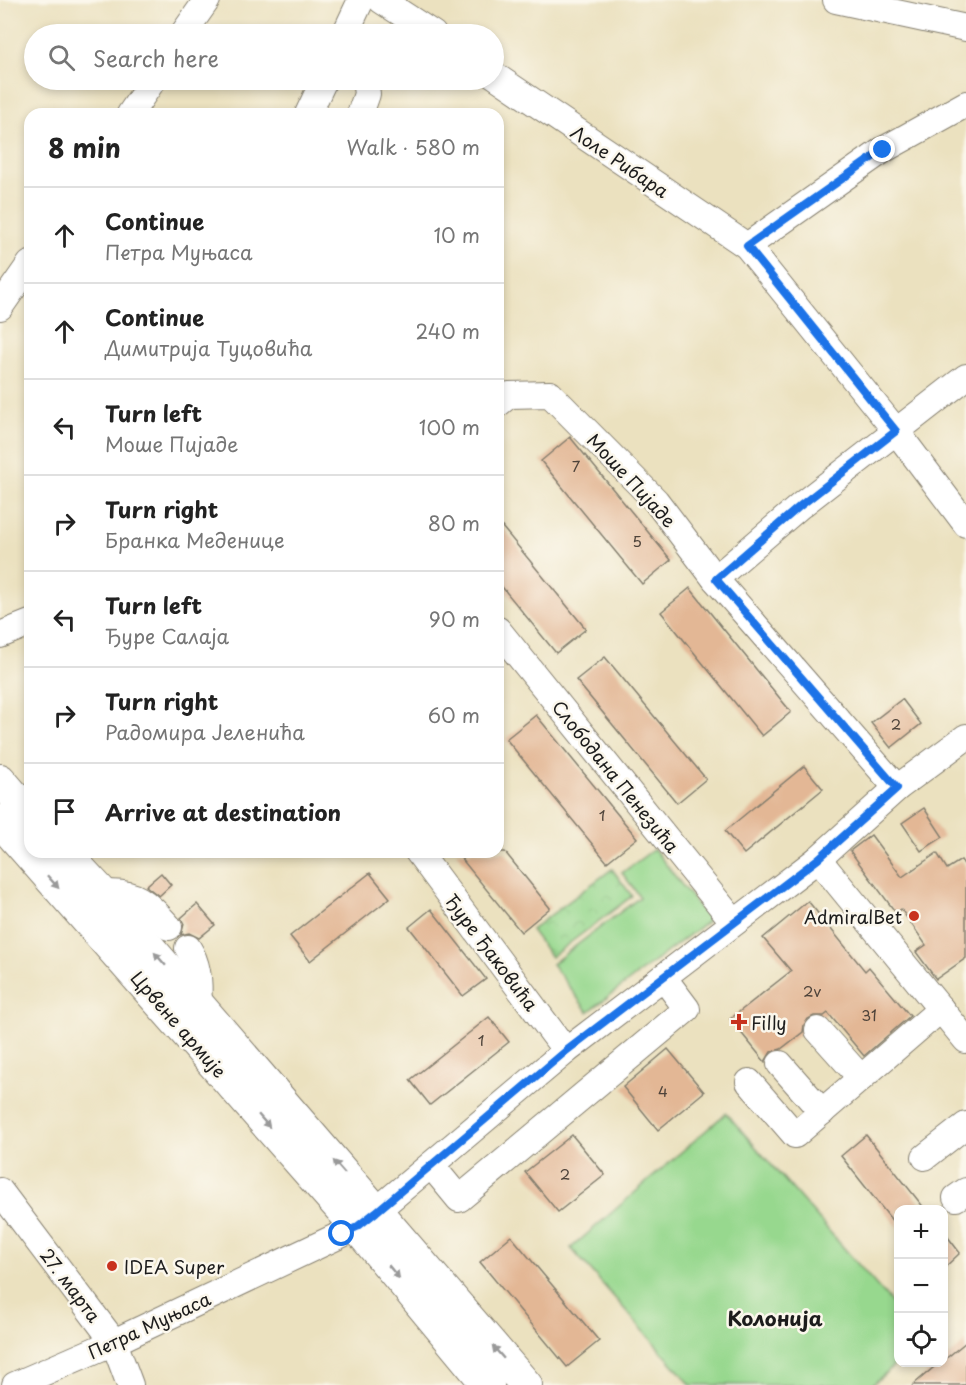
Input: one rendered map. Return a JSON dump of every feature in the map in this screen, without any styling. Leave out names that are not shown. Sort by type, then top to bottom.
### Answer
[{"type":"main road","name":"Црвене армије","points":[[0,780],[15,830]]},
{"type":"main road","name":"Црвене армије","points":[[40,858],[366,1219]]},
{"type":"main road","name":"Црвене армије","points":[[70,858],[198,1004],[366,1219]]},
{"type":"main road","points":[[366,1219],[488,1385]]},
{"type":"main road","points":[[366,1219],[526,1385]]},
{"type":"street","points":[[190,24],[207,0]]},
{"type":"street","points":[[381,0],[418,24]]},
{"type":"street","points":[[836,0],[966,28]]},
{"type":"street","name":"Лоле Рибара","points":[[504,82],[747,246],[896,431],[966,524]]},
{"type":"street","points":[[134,108],[146,90]]},
{"type":"street","points":[[311,108],[319,90]]},
{"type":"street","points":[[362,108],[366,90]]},
{"type":"street","points":[[747,246],[883,150],[966,104]]},
{"type":"street","points":[[0,307],[24,273]]},
{"type":"street","points":[[716,579],[800,506],[966,377]]},
{"type":"street","name":"Моше Пијаде","points":[[504,399],[509,395],[550,394],[656,501],[716,579],[897,788]]},
{"type":"street","points":[[0,635],[24,625]]},
{"type":"street","name":"Слободана Пенезића","points":[[504,637],[734,922]]},
{"type":"street","name":"Петра Муњаса","points":[[15,1385],[114,1342],[366,1219],[566,1051],[818,859],[897,788],[966,737]]},
{"type":"street","name":"Ђуре Ђаковића","points":[[422,858],[566,1051]]},
{"type":"street","points":[[818,859],[966,1040]]},
{"type":"street","points":[[103,894],[127,894],[142,900],[169,927]]},
{"type":"street","points":[[188,948],[194,958],[199,978],[198,1004]]},
{"type":"street","points":[[431,1165],[459,1199],[687,1009],[663,977]]},
{"type":"street","points":[[749,1082],[795,1135],[941,1009]]},
{"type":"street","points":[[818,1030],[861,1078]]},
{"type":"street","points":[[780,1064],[822,1112]]},
{"type":"street","points":[[925,1157],[966,1125]]},
{"type":"street","name":"27. марта","points":[[0,1191],[114,1342],[130,1385]]},
{"type":"green space","points":[[654,849],[709,920],[588,1012],[552,964],[640,897],[622,873]]},
{"type":"green space","points":[[612,869],[632,896],[551,957],[531,930]]},
{"type":"green space","points":[[726,1113],[894,1305],[894,1366],[872,1385],[691,1385],[571,1248]]},
{"type":"building","points":[[570,437],[671,560],[642,584],[541,461]]},
{"type":"building","points":[[504,529],[586,629],[556,653],[504,589]]},
{"type":"building","points":[[690,588],[791,712],[762,736],[661,612]]},
{"type":"building","points":[[605,657],[706,779],[677,803],[576,680]]},
{"type":"building","points":[[902,699],[921,724],[891,748],[871,723]]},
{"type":"building","points":[[536,715],[637,838],[607,862],[506,739]]},
{"type":"building","points":[[804,766],[823,789],[744,854],[725,831]]},
{"type":"building","points":[[924,808],[943,837],[921,851],[902,823]]},
{"type":"building","points":[[871,835],[902,877],[937,853],[947,869],[961,860],[966,867],[966,958],[936,979],[916,952],[926,945],[901,909],[896,913],[850,851]]},
{"type":"building","points":[[505,852],[550,908],[521,932],[461,858],[504,858]]},
{"type":"building","points":[[161,873],[171,885],[159,896],[146,886]]},
{"type":"building","points":[[370,873],[390,898],[310,961],[290,936]]},
{"type":"building","points":[[808,901],[865,971],[869,967],[910,1016],[864,1056],[828,1013],[824,1016],[814,1016],[808,1019],[803,1032],[781,1049],[771,1052],[765,1062],[730,1019],[791,971],[763,938]]},
{"type":"building","points":[[197,904],[215,925],[199,938],[189,933],[181,935],[184,924],[181,918]]},
{"type":"building","points":[[431,909],[486,979],[463,996],[409,927]]},
{"type":"building","points":[[489,1017],[509,1042],[430,1105],[410,1080]]},
{"type":"building","points":[[668,1049],[704,1092],[658,1130],[623,1087]]},
{"type":"building","points":[[572,1135],[605,1175],[558,1212],[525,1172]]},
{"type":"building","points":[[866,1135],[922,1205],[894,1205],[894,1223],[841,1156]]},
{"type":"building","points":[[511,1236],[599,1341],[567,1367],[480,1262]]},
{"type":"building","points":[[948,1237],[960,1253],[948,1264]]},
{"type":"building","points":[[966,1342],[966,1385],[913,1385],[934,1367],[948,1367],[948,1357]]},
{"type":"place","name":"AdmiralBet","points":[[914,916]]},
{"type":"place","name":"Filly","points":[[739,1022]]},
{"type":"place","name":"IDEA Super","points":[[112,1266]]},
{"type":"district","name":"Колонија","points":[[775,1318]]},
{"type":"route","points":[[342,1234],[357,1227],[376,1212],[566,1051],[818,859],[897,788],[716,579],[800,506],[896,431],[747,246],[883,150]]}]
